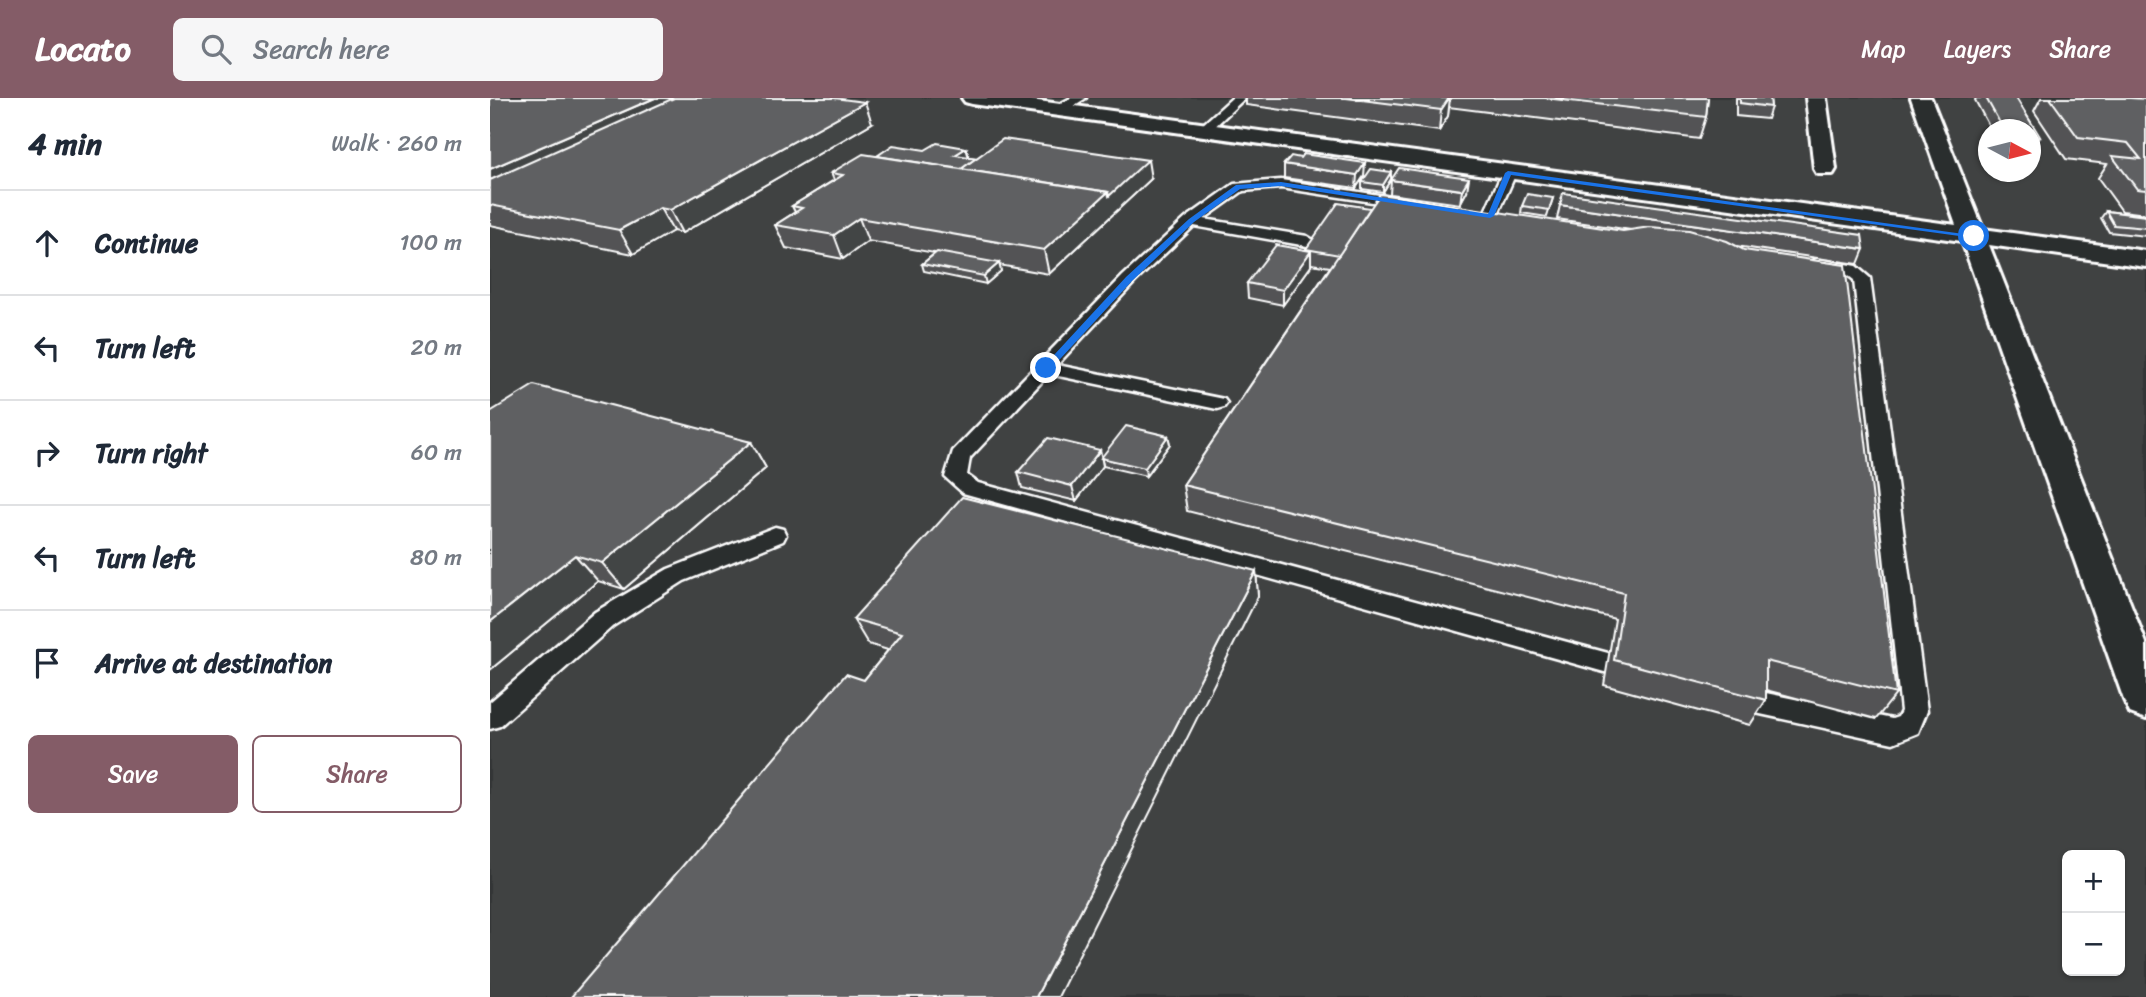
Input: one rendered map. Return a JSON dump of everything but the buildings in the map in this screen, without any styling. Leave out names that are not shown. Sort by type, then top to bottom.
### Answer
[{"type":"street","points":[[972,98],[2146,259]]},
{"type":"street","points":[[1816,98],[1825,169]]},
{"type":"street","points":[[1921,98],[2146,700]]},
{"type":"lane","points":[[1060,109],[1080,98]]},
{"type":"lane","points":[[1205,129],[1239,98]]},
{"type":"lane","points":[[1491,216],[1508,173]]},
{"type":"lane","points":[[1425,206],[1281,184],[1238,187],[1191,221],[1129,279],[960,456],[956,477],[971,488],[1608,663]]},
{"type":"lane","points":[[1191,221],[1307,241]]},
{"type":"lane","points":[[1751,701],[1893,731],[1908,725],[1914,711],[1862,278],[1850,269],[1795,261]]},
{"type":"lane","points":[[1046,368],[1217,403]]},
{"type":"lane","points":[[490,718],[604,619],[676,575],[775,535]]},
{"type":"shaded area","points":[[490,98],[2146,98],[2146,997],[490,997]]},
{"type":"route","points":[[1046,368],[1129,279],[1191,221],[1238,187],[1281,184],[1490,216],[1508,173],[1974,236]]}]
